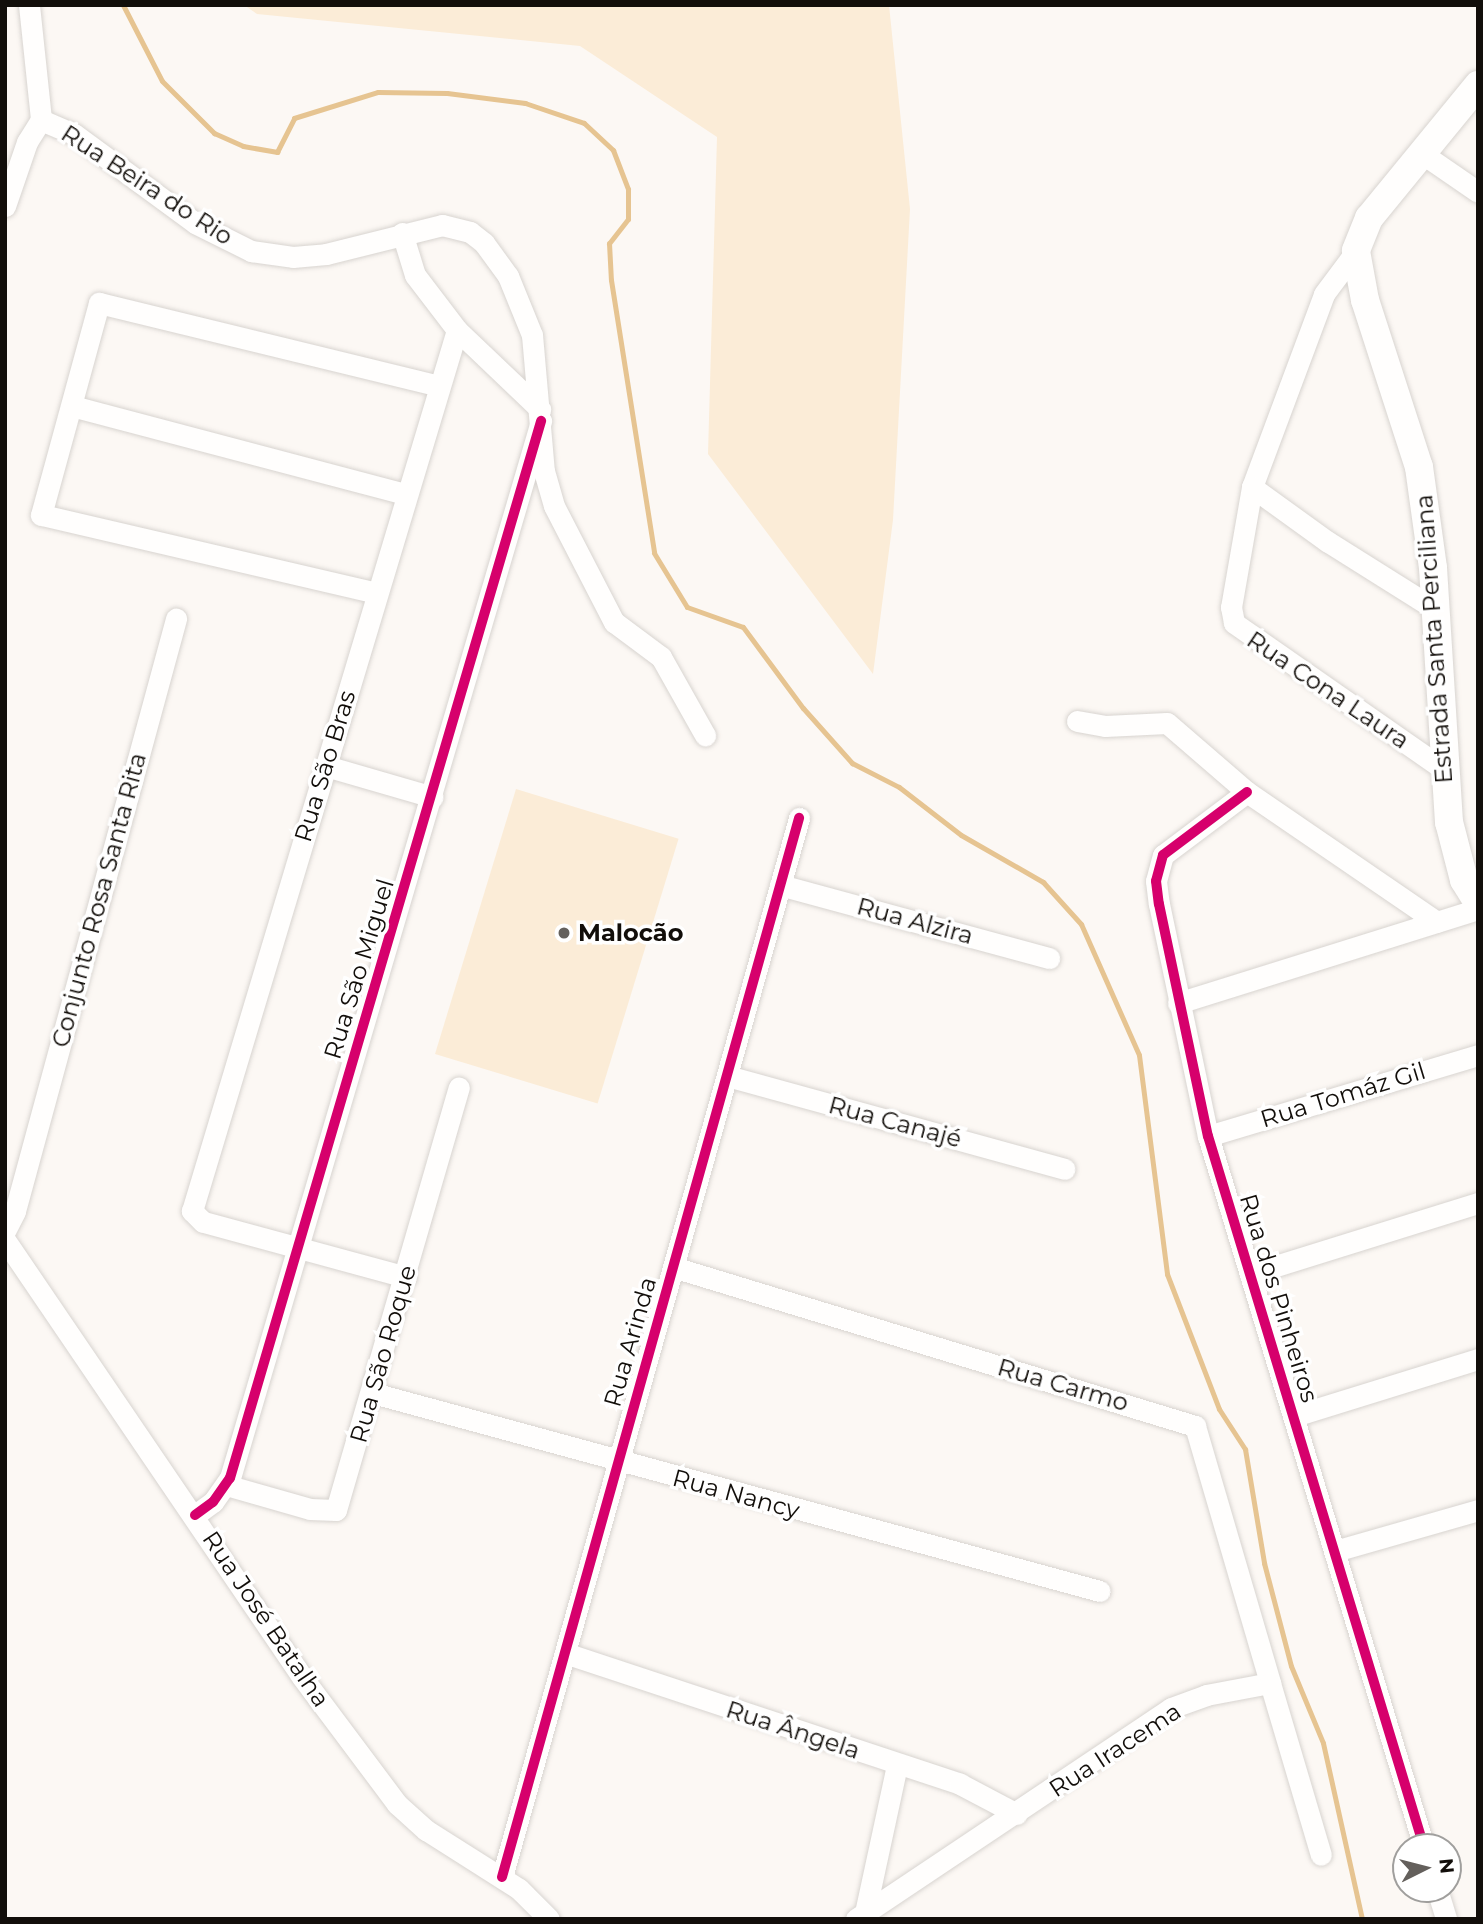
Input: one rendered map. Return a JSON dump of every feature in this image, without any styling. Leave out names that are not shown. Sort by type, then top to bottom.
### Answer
[{"type":"street","points":[[5,206],[27,142],[41,120],[29,5]]},
{"type":"street","points":[[1435,609],[1328,542],[1252,487],[1324,294],[1356,251],[1369,218],[1420,152],[1478,85]]},
{"type":"street","name":"Rua Beira do Rio","points":[[41,120],[74,134],[195,223],[251,251],[293,257],[326,254],[402,233],[451,226],[470,232],[484,243],[522,304],[536,355],[547,489],[595,588],[621,630],[661,657],[705,735]]},
{"type":"street","points":[[1420,152],[1478,192]]},
{"type":"street","points":[[402,233],[415,275],[457,330],[541,415]]},
{"type":"street","name":"Estrada Santa Perciliana","points":[[1356,251],[1365,300],[1419,467],[1435,609],[1443,769],[1453,846],[1464,880],[1478,902]]},
{"type":"street","points":[[377,593],[41,515],[99,303],[439,386]]},
{"type":"street","name":"Rua São Bras","points":[[296,1247],[203,1222],[192,1211],[192,1201],[457,330]]},
{"type":"street","points":[[72,406],[406,494]]},
{"type":"street","name":"Rua São Miguel","points":[[226,1485],[433,797],[541,415]]},
{"type":"street","name":"Rua Cona Laura","points":[[1252,487],[1231,607],[1234,623],[1443,769]]},
{"type":"street","name":"Conjunto Rosa Santa Rita","points":[[5,1231],[15,1211],[13,1184],[176,619]]},
{"type":"street","points":[[1077,721],[1105,726],[1152,720],[1167,723],[1247,792],[1437,922]]},
{"type":"street","points":[[326,766],[433,797]]},
{"type":"street","name":"Rua dos Pinheiros","points":[[1247,792],[1175,844],[1157,867],[1159,904],[1208,1136],[1420,1833]]},
{"type":"street","name":"Rua Arinda","points":[[502,1877],[799,818]]},
{"type":"street","name":"Rua Alzira","points":[[780,885],[1049,958]]},
{"type":"street","points":[[1178,1003],[1478,909]]},
{"type":"street","name":"Rua Tomáz Gil","points":[[1208,1136],[1478,1055]]},
{"type":"street","name":"Rua Canajé","points":[[727,1076],[1064,1169]]},
{"type":"street","name":"Rua São Roque","points":[[226,1485],[310,1509],[336,1510],[373,1393],[459,1088]]},
{"type":"street","points":[[1250,1274],[1478,1203]]},
{"type":"street","name":"Rua José Batalha","points":[[5,1240],[302,1676],[397,1804],[426,1830],[502,1877],[549,1919]]},
{"type":"street","points":[[296,1247],[406,1277]]},
{"type":"street","name":"Rua Carmo","points":[[673,1267],[1195,1426],[1270,1683]]},
{"type":"street","points":[[1294,1416],[1478,1359]]},
{"type":"street","name":"Rua Nancy","points":[[373,1393],[618,1462],[1100,1591]]},
{"type":"street","points":[[194,1515],[226,1485]]},
{"type":"street","points":[[1335,1551],[1478,1510]]},
{"type":"street","name":"Rua Ângela","points":[[565,1653],[960,1784],[1017,1814]]},
{"type":"street","points":[[1270,1683],[1321,1855]]},
{"type":"street","name":"Rua Iracema","points":[[860,1916],[1017,1814],[1171,1708],[1206,1695],[1270,1683]]},
{"type":"street","points":[[860,1916],[897,1765]]},
{"type":"shaded area","points":[[244,5],[889,5],[910,209],[893,520],[873,674],[708,454],[717,137],[580,46],[257,14]]},
{"type":"shaded area","name":"Malocão","points":[[516,789],[679,839],[598,1104],[435,1054]]},
{"type":"waterway","points":[[123,5],[162,81],[214,133],[243,146],[277,152],[294,118],[378,92],[447,93],[525,103],[584,123],[613,150],[628,189],[628,219],[609,243],[611,280],[654,553],[687,607],[743,627],[803,708],[852,763],[899,787],[961,835],[1043,882],[1081,924],[1139,1055],[1167,1274],[1219,1409],[1245,1449],[1264,1563],[1291,1666],[1323,1743],[1362,1919]]},
{"type":"cycle path","points":[[195,1515],[213,1502],[230,1478],[541,421]]},
{"type":"cycle path","points":[[1247,792],[1163,855],[1156,881],[1159,904],[1208,1136],[1420,1833]]},
{"type":"cycle path","points":[[502,1877],[799,818]]},
{"type":"place","name":"Malocão","points":[[564,933]]}]
